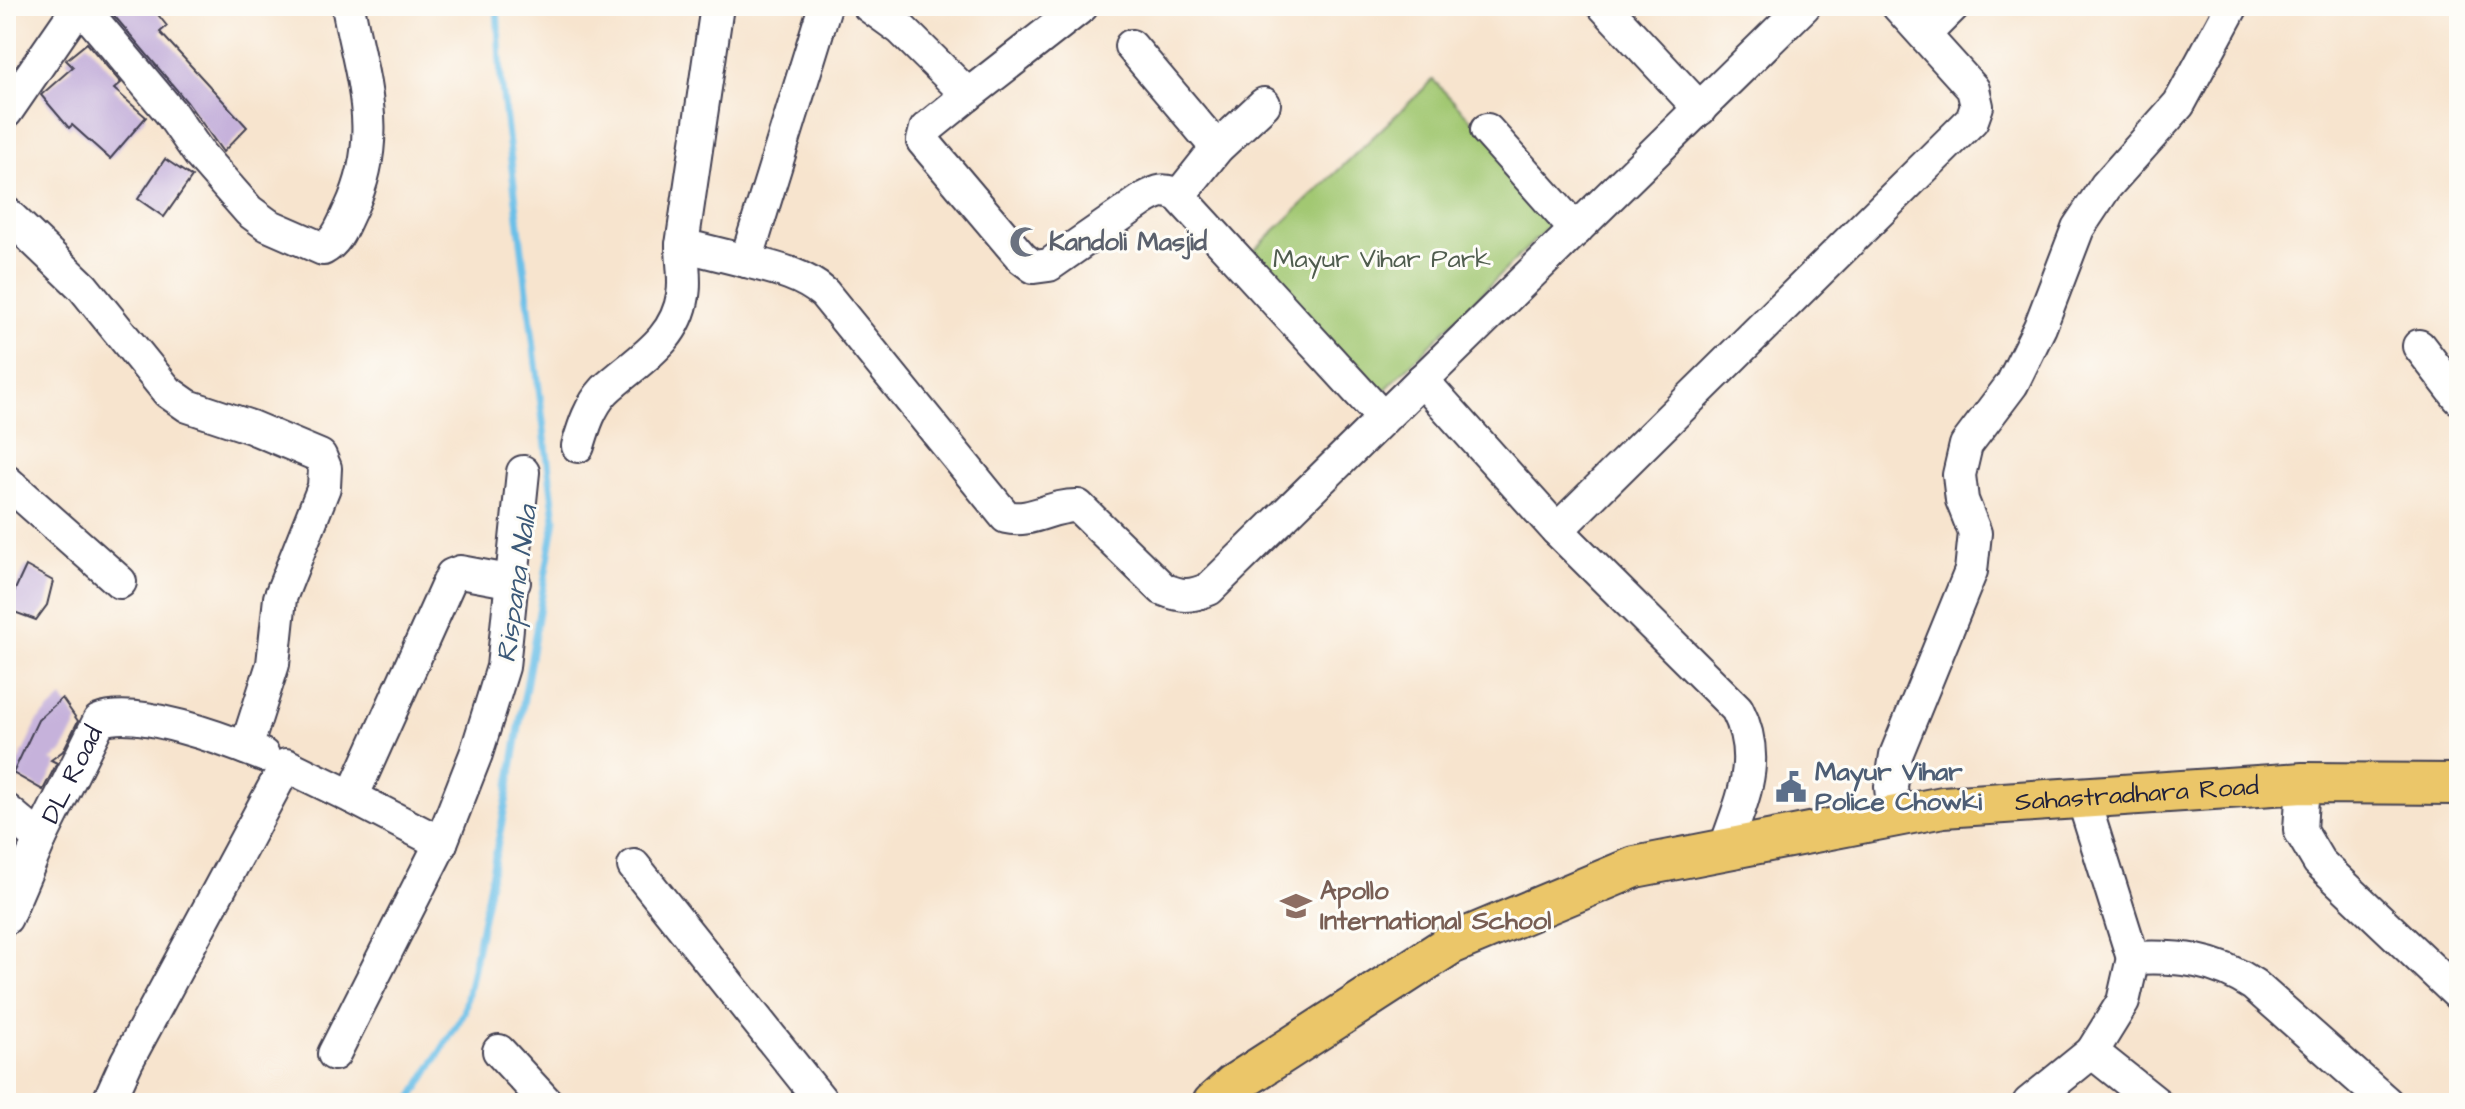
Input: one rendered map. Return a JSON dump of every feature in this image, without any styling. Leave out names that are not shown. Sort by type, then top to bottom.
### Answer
[{"type":"main road","name":"Sahastradhara Road","points":[[1213,1103],[1233,1085],[1451,944],[1635,867],[1943,807],[2303,783],[2459,784]]},
{"type":"street","points":[[6,112],[80,6],[249,211],[268,225],[323,249],[339,233],[357,195],[370,150],[371,116],[348,6]]},
{"type":"street","points":[[578,446],[587,416],[604,391],[645,360],[670,331],[683,295],[682,245],[717,6]]},
{"type":"street","points":[[746,261],[825,6]]},
{"type":"street","points":[[869,6],[901,29],[968,95]]},
{"type":"street","points":[[1082,6],[926,129],[923,141],[1012,246],[1034,267],[1062,259],[1156,192],[1163,190],[1179,196],[1383,418]]},
{"type":"street","points":[[1604,6],[1700,109]]},
{"type":"street","points":[[682,245],[787,272],[813,283],[1006,517],[1023,521],[1061,505],[1078,506],[1163,589],[1180,597],[1209,589],[1804,6]]},
{"type":"street","points":[[1557,530],[1972,120],[1977,106],[1973,89],[1926,33],[1898,6]]},
{"type":"street","points":[[1926,33],[1953,6]]},
{"type":"street","points":[[1894,817],[1891,787],[1896,755],[1971,571],[1975,548],[1959,475],[1966,445],[2012,384],[2040,327],[2078,228],[2106,186],[2179,104],[2232,6]]},
{"type":"street","points":[[1131,46],[1217,148]]},
{"type":"street","points":[[1179,196],[1217,148],[1264,104]]},
{"type":"street","points":[[1487,130],[1576,230]]},
{"type":"street","points":[[6,213],[83,287],[168,392],[188,406],[251,427],[320,456],[325,468],[324,487],[280,598],[273,664],[246,748]]},
{"type":"street","points":[[2419,346],[2459,398]]},
{"type":"street","points":[[1422,380],[1557,530],[1737,709],[1749,732],[1751,753],[1746,785],[1725,849]]},
{"type":"street","points":[[334,1054],[441,843],[476,754],[503,667],[523,472]]},
{"type":"street","points":[[6,481],[120,582]]},
{"type":"street","points":[[352,797],[452,575],[460,572],[514,582]]},
{"type":"street","name":"DL Road","points":[[6,918],[40,839],[99,721],[113,716],[138,719],[246,748],[441,843]]},
{"type":"street","points":[[108,1103],[127,1061],[286,765]]},
{"type":"street","points":[[2303,783],[2300,830],[2319,862],[2459,995]]},
{"type":"street","points":[[2029,1103],[2092,1052],[2123,1002],[2133,958],[2083,799]]},
{"type":"street","points":[[6,810],[40,839]]},
{"type":"street","points":[[634,866],[823,1103]]},
{"type":"street","points":[[2133,958],[2176,956],[2232,970],[2254,985],[2387,1103]]},
{"type":"street","points":[[499,1051],[547,1103]]},
{"type":"street","points":[[2092,1052],[2156,1103]]},
{"type":"green space","name":"Mayur Vihar Park","points":[[1433,80],[1562,213],[1382,393],[1246,258]]},
{"type":"building","points":[[106,6],[151,6],[167,26],[160,32],[247,127],[223,152],[187,102]]},
{"type":"building","points":[[87,43],[121,83],[114,89],[146,117],[110,159],[72,125],[69,128],[41,95],[73,67],[66,60]]},
{"type":"building","points":[[165,159],[192,177],[164,217],[138,199]]},
{"type":"building","points":[[26,566],[53,581],[47,605],[36,620],[6,609]]},
{"type":"building","points":[[62,698],[78,721],[63,751],[51,760],[57,763],[43,790],[13,773],[38,720]]},
{"type":"waterway","name":"Rispana Nala","points":[[409,1103],[464,1013],[507,797],[555,519],[501,79],[497,6]]},
{"type":"place","name":"Kandoli Masjid","points":[[1025,242]]},
{"type":"place","name":"Mayur Vihar Police Chowki","points":[[1791,787]]},
{"type":"place","name":"Apollo International School","points":[[1296,906]]}]
